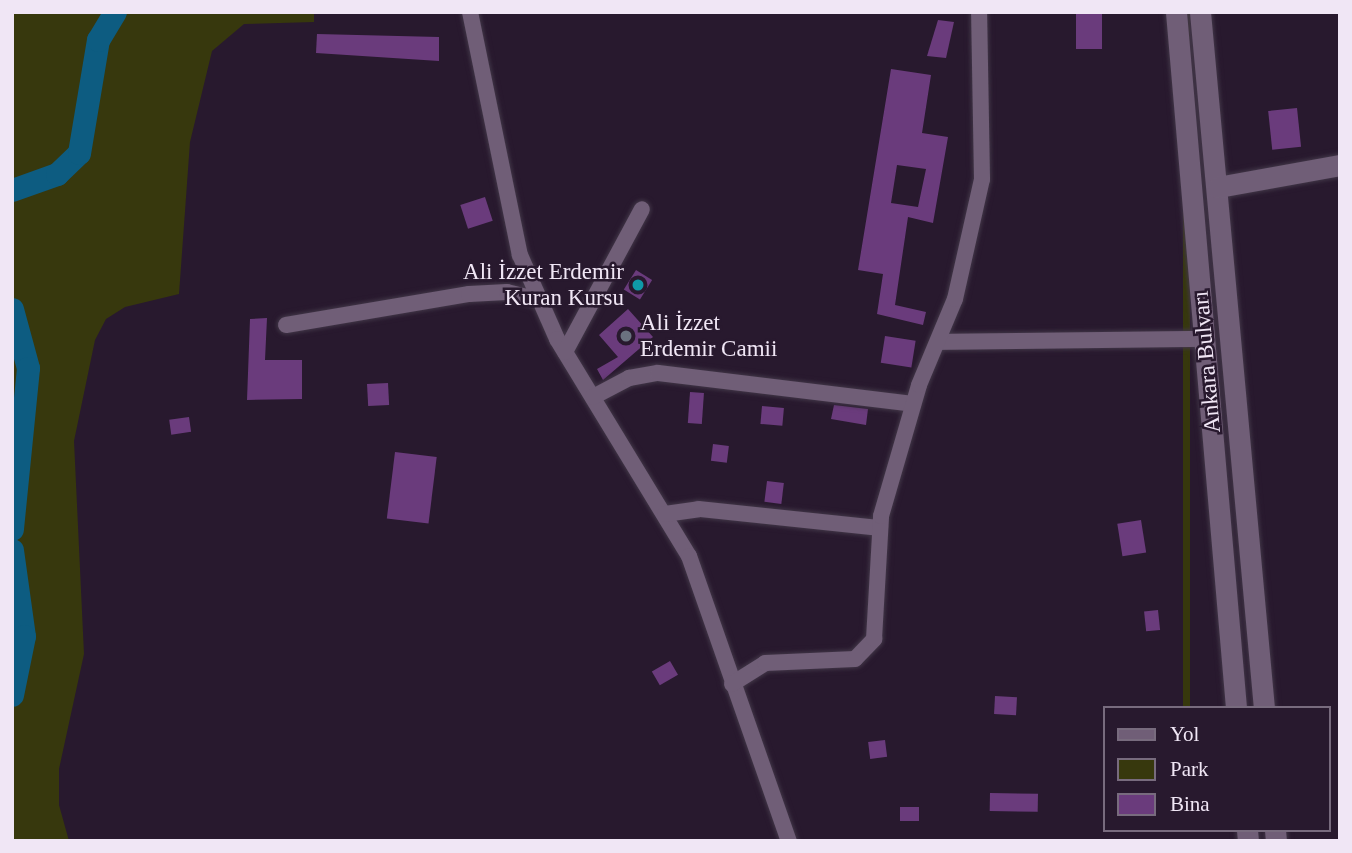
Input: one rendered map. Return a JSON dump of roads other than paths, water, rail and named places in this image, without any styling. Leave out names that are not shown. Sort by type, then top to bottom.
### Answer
[{"type":"main road","name":"Ankara Bulvarı","points":[[1176,12],[1202,339],[1236,706]]},
{"type":"main road","name":"Ankara Bulvarı","points":[[1200,12],[1264,706]]},
{"type":"main road","points":[[1218,187],[1340,165]]},
{"type":"street","points":[[470,12],[483,95],[513,233],[538,300],[565,352],[665,514],[699,580],[732,684],[789,841]]},
{"type":"street","points":[[732,684],[756,665],[847,661],[867,651],[876,627],[880,528],[913,404],[963,272],[982,178],[979,12]]},
{"type":"street","points":[[565,352],[642,209]]},
{"type":"street","points":[[286,325],[469,294],[507,292],[538,300]]},
{"type":"street","points":[[938,342],[1202,339]]},
{"type":"street","points":[[593,397],[629,378],[658,373],[913,404]]},
{"type":"street","points":[[665,514],[699,509],[880,528]]},
{"type":"waterway","points":[[12,190],[57,174],[79,153],[98,40],[115,12]]},
{"type":"waterway","points":[[12,309],[28,368],[12,529]]},
{"type":"waterway","points":[[12,550],[24,636],[12,695]]},
{"type":"place","name":"Ali İzzet Erdemir Kuran Kursu","points":[[638,285]]},
{"type":"place","name":"Ali İzzet Erdemir Camii","points":[[626,336]]}]
